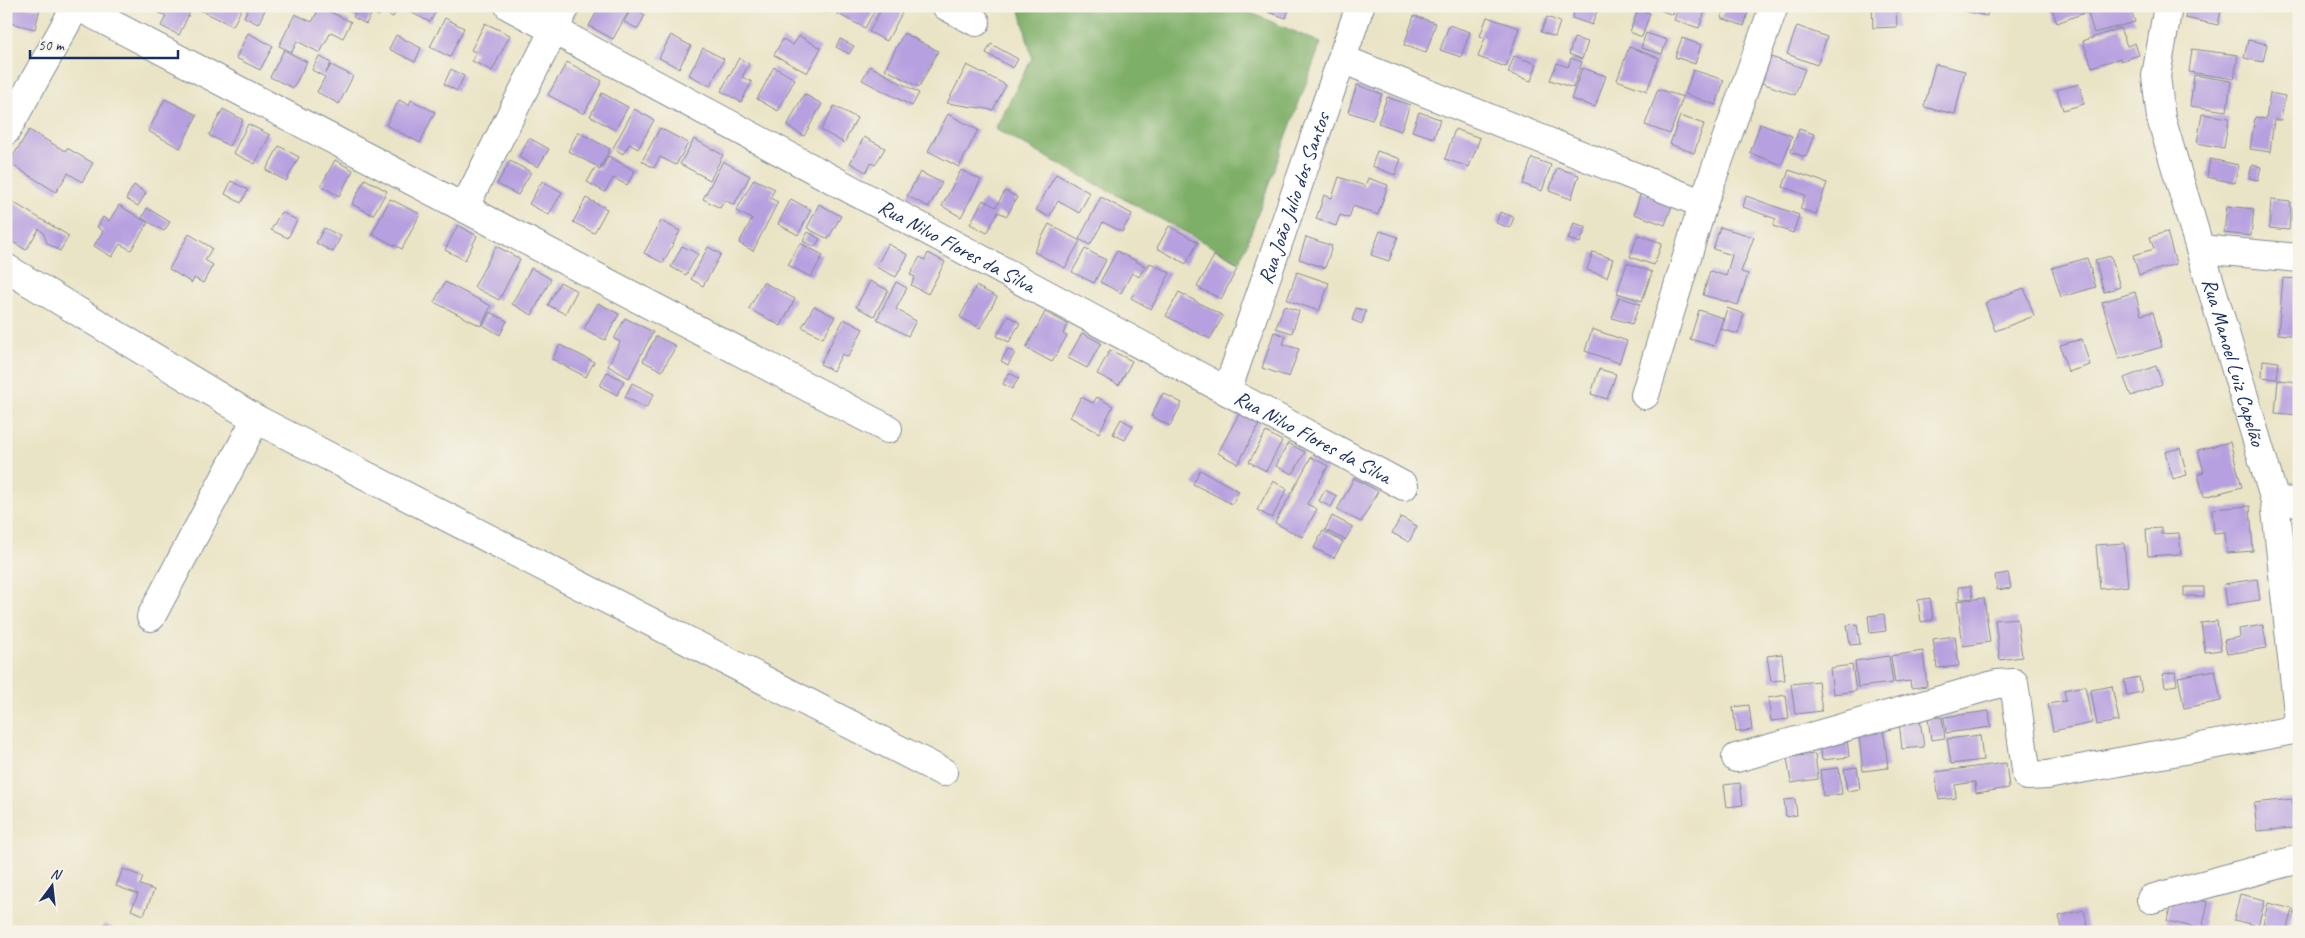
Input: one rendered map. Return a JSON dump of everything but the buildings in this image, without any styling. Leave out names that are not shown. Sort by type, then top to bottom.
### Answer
[{"type":"street","points":[[10,117],[76,6],[888,429]]},
{"type":"street","name":"Rua Nilvo Flores da Silva","points":[[509,6],[560,18],[1227,391],[1404,486]]},
{"type":"street","points":[[946,6],[976,22]]},
{"type":"street","name":"Rua João Julio dos Santos","points":[[1227,391],[1360,6]]},
{"type":"street","points":[[1645,395],[1703,204],[1774,6]]},
{"type":"street","name":"Rua Manoel Luiz Capelão","points":[[2168,6],[2156,76],[2162,118],[2200,249],[2287,501],[2299,720]]},
{"type":"street","points":[[464,208],[560,18]]},
{"type":"street","points":[[1342,59],[1703,204]]},
{"type":"street","points":[[2200,249],[2299,258]]},
{"type":"street","points":[[6,268],[256,419],[943,772]]},
{"type":"street","points":[[151,617],[256,419]]},
{"type":"street","points":[[1736,758],[1997,684],[2014,683],[2027,776],[2047,775],[2299,720]]},
{"type":"street","points":[[2151,899],[2299,859]]},
{"type":"green space","points":[[1019,6],[1251,6],[1249,12],[1321,43],[1240,262],[995,129],[1032,58]]}]
